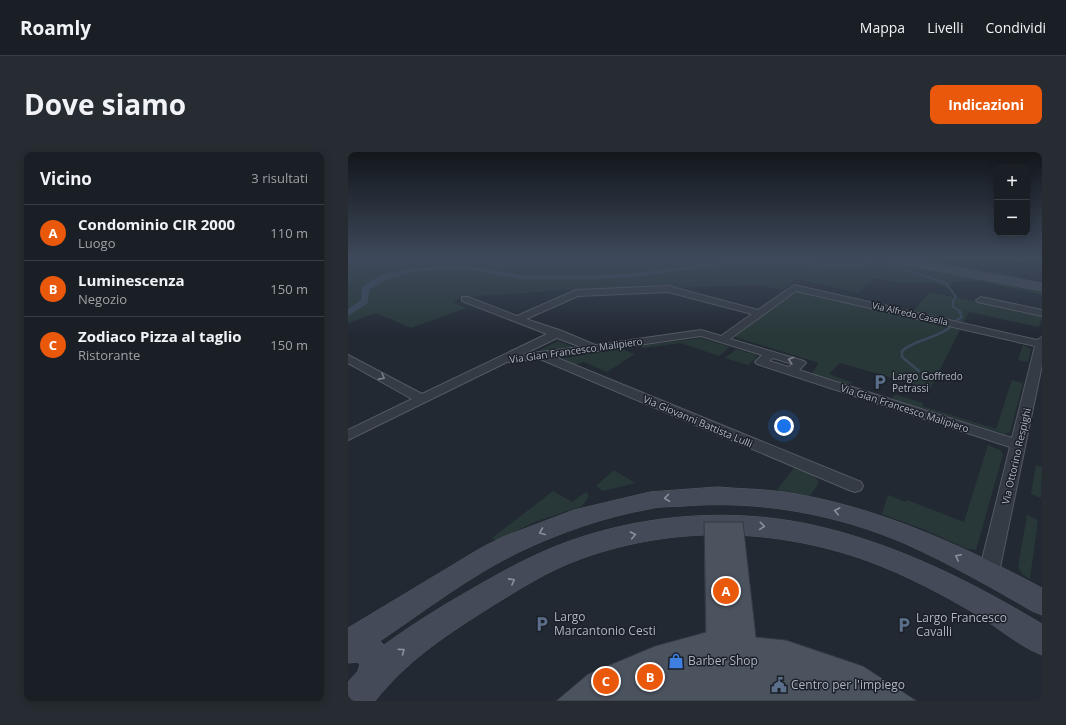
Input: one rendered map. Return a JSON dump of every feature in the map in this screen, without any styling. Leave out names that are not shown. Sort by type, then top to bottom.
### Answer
[{"type":"street","points":[[1029,285],[1042,287]]},
{"type":"street","name":"Via Alfredo Casella","points":[[723,339],[794,288],[1042,342]]},
{"type":"street","points":[[518,318],[576,293],[668,289],[759,313]]},
{"type":"street","points":[[465,299],[558,333],[594,348]]},
{"type":"street","points":[[980,300],[1042,313]]},
{"type":"street","points":[[507,358],[558,333]]},
{"type":"street","name":"Via Gian Francesco Malipiero","points":[[348,436],[507,358],[541,356],[695,334],[706,334],[771,354],[761,362],[1018,445]]},
{"type":"street","name":"Via Ottorino Respighi","points":[[989,572],[1018,445],[1038,380],[1042,342]]},
{"type":"street","name":"Via Giovanni Battista Lulli","points":[[541,356],[854,486]]},
{"type":"street","points":[[348,358],[423,400]]},
{"type":"street","points":[[701,495],[704,525]]},
{"type":"street","points":[[348,645],[475,564],[513,544],[555,526],[600,511],[641,502],[701,495],[763,497],[804,503],[848,513],[923,540],[989,572],[1042,602]]},
{"type":"street","points":[[352,701],[363,692],[373,676],[391,659],[451,616],[495,590],[537,567],[577,550],[619,538],[664,528],[746,524],[786,528],[820,535],[863,548],[947,582],[992,608],[1042,641]]},
{"type":"street","points":[[348,648],[359,646],[370,650],[376,660],[373,676]]},
{"type":"shaded area","points":[[348,285],[789,285],[782,290],[760,285],[579,291],[568,290],[463,297],[453,302],[466,308],[411,328],[376,313],[348,323]]},
{"type":"shaded area","points":[[821,285],[867,285],[858,293]]},
{"type":"shaded area","points":[[939,285],[950,285],[947,288]]},
{"type":"shaded area","points":[[994,285],[1038,285],[1042,286],[1042,295]]},
{"type":"shaded area","points":[[797,291],[960,330],[930,389],[840,363],[829,374],[854,383],[847,384],[812,373],[819,363],[735,337]]},
{"type":"shaded area","points":[[929,292],[1039,314],[1042,317],[1039,327],[969,312],[962,325],[912,313]]},
{"type":"shaded area","points":[[701,338],[730,347],[719,356],[681,343],[644,348],[638,346]]},
{"type":"shaded area","points":[[558,341],[576,348],[538,351]]},
{"type":"shaded area","points":[[1023,345],[1031,349],[1028,362],[1018,360]]},
{"type":"shaded area","points":[[621,349],[635,354],[607,372],[584,362],[574,365],[559,359]]},
{"type":"shaded area","points":[[736,349],[756,355],[757,357],[748,365],[725,358]]},
{"type":"shaded area","points":[[1012,380],[1023,383],[1010,432],[1005,434],[894,399],[892,396],[897,395],[923,403],[922,406],[996,429]]},
{"type":"shaded area","points":[[988,445],[1000,450],[1003,454],[976,550],[968,549],[925,530],[882,514],[888,495],[906,502],[907,500],[964,522]]},
{"type":"shaded area","points":[[1036,465],[1042,467],[1041,498],[1031,494]]},
{"type":"shaded area","points":[[794,468],[812,475],[818,480],[818,484],[810,496],[777,490]]},
{"type":"shaded area","points":[[614,470],[635,483],[603,491],[596,486]]},
{"type":"shaded area","points":[[553,491],[572,502],[586,492],[589,496],[582,506],[534,522],[497,541],[492,538]]},
{"type":"shaded area","points":[[1027,515],[1038,520],[1030,579],[1022,574],[1018,567]]},
{"type":"building","points":[[704,522],[743,522],[756,637],[786,640],[863,666],[917,701],[556,701],[588,674],[655,646],[706,632]]},
{"type":"waterway","points":[[348,313],[365,301],[365,289],[372,285]]},
{"type":"waterway","points":[[947,285],[956,297],[953,301],[953,307],[961,312]]},
{"type":"waterway","points":[[952,323],[962,317],[959,311]]},
{"type":"waterway","points":[[919,371],[902,357],[902,351],[913,344],[938,335],[949,328]]},
{"type":"place","name":"Largo Goffredo Petrassi","points":[[880,382]]},
{"type":"place","name":"Condominio CIR 2000","points":[[726,591]]},
{"type":"place","name":"Largo Marcantonio Cesti","points":[[542,624]]},
{"type":"place","name":"Largo Francesco Cavalli","points":[[904,625]]},
{"type":"place","name":"Barber Shop","points":[[676,661]]},
{"type":"place","name":"Luminescenza","points":[[650,677]]},
{"type":"place","name":"Zodiaco Pizza al taglio","points":[[606,681]]},
{"type":"place","name":"Centro per l'impiego","points":[[779,685]]}]
